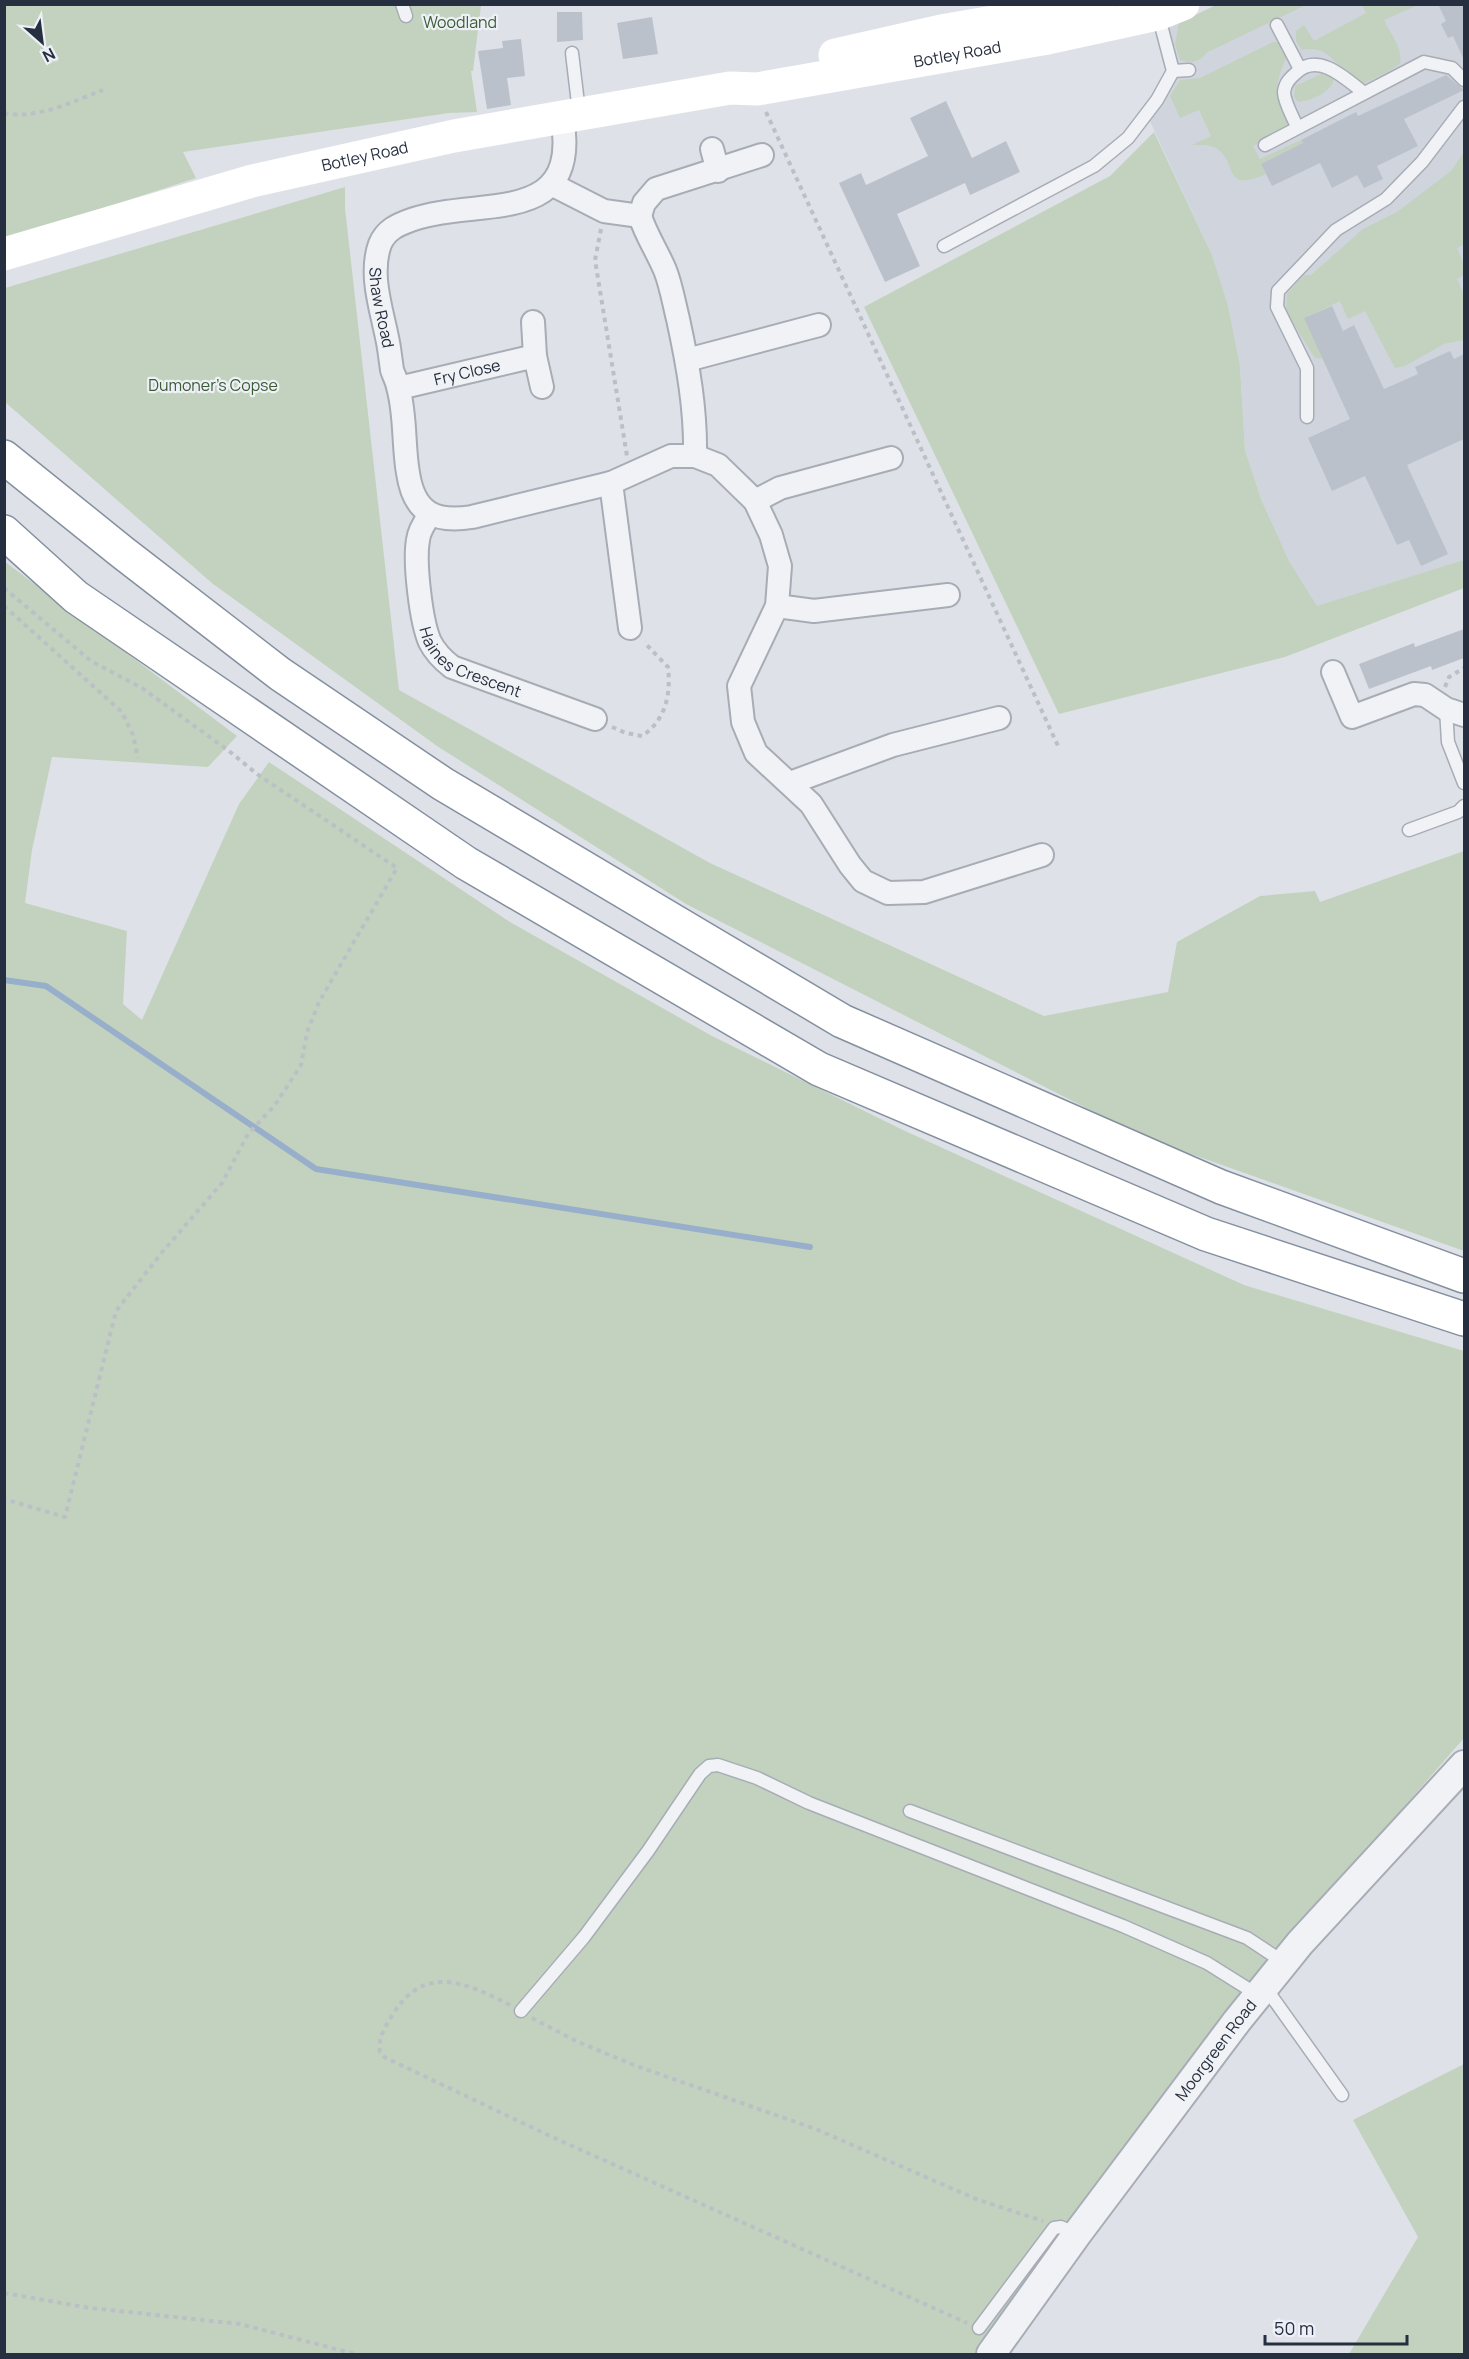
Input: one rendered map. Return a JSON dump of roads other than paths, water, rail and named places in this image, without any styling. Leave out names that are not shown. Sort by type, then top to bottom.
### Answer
[{"type":"main road","name":"Botley Road","points":[[4,254],[252,181],[454,136],[744,88],[754,78],[845,52],[1008,24],[1099,4]]},
{"type":"main road","name":"Botley Road","points":[[1008,24],[1166,8]]},
{"type":"main road","points":[[4,457],[280,674],[443,784],[842,1021],[1221,1187],[1464,1276]]},
{"type":"main road","points":[[4,532],[76,597],[466,863],[819,1069],[1206,1234],[1464,1319]]},
{"type":"street","points":[[570,115],[564,129],[563,163],[553,185],[604,211],[640,216]]},
{"type":"street","points":[[694,456],[696,431],[687,360],[665,271],[645,233],[640,216],[644,203],[656,189],[678,181],[715,160],[762,156]]},
{"type":"street","name":"Shaw Road","points":[[430,515],[416,500],[408,476],[399,388],[392,372],[377,290],[377,261],[380,245],[393,227],[426,215],[508,204],[526,199],[553,185]]},
{"type":"street","points":[[533,322],[535,356],[542,387]]},
{"type":"street","points":[[687,360],[819,326]]},
{"type":"street","name":"Fry Close","points":[[399,388],[535,356]]},
{"type":"street","points":[[430,515],[453,520],[472,517],[621,478],[670,456],[694,456],[718,465],[754,501],[771,535],[780,566],[777,606],[739,686],[743,722],[756,753],[811,804],[850,865],[863,881],[888,893],[924,892],[1042,855]]},
{"type":"street","points":[[754,501],[780,488],[891,458]]},
{"type":"street","points":[[621,478],[630,628]]},
{"type":"street","name":"Haines Crescent","points":[[430,515],[421,528],[417,551],[421,601],[428,636],[437,653],[452,667],[595,719]]},
{"type":"street","points":[[777,606],[814,611],[948,596]]},
{"type":"street","points":[[1333,672],[1352,717],[1414,694],[1425,696],[1455,712]]},
{"type":"street","points":[[790,783],[893,745],[999,718]]},
{"type":"street","name":"Moorgreen Road","points":[[991,2355],[1065,2231],[1261,1991],[1464,1765]]},
{"type":"lane","points":[[944,246],[1094,166],[1128,138],[1157,100],[1173,71],[1166,8]]},
{"type":"lane","points":[[1277,25],[1300,69]]},
{"type":"lane","points":[[570,115],[572,53]]},
{"type":"lane","points":[[1265,145],[1424,62],[1452,68],[1464,80]]},
{"type":"lane","points":[[1297,127],[1284,93],[1288,81],[1300,69],[1316,64],[1326,67],[1364,93]]},
{"type":"lane","points":[[1173,71],[1189,70]]},
{"type":"lane","points":[[1307,417],[1307,368],[1277,307],[1278,291],[1336,230],[1386,199],[1422,162],[1464,107]]},
{"type":"lane","points":[[1455,712],[1448,742],[1464,783]]},
{"type":"lane","points":[[1409,830],[1458,812],[1464,806]]},
{"type":"lane","points":[[521,2011],[584,1937],[648,1851],[700,1774],[709,1766],[718,1765],[1123,1926],[1207,1963],[1261,1991],[1342,2095]]},
{"type":"lane","points":[[910,1811],[1247,1938],[1285,1963]]},
{"type":"lane","points":[[979,2328],[1065,2231]]},
{"type":"waterway","points":[[4,980],[46,986],[316,1169],[810,1247]]},
{"type":"park label","name":"Woodland","points":[[460,22]]},
{"type":"park label","name":"Dumoner's Copse","points":[[213,385]]}]
